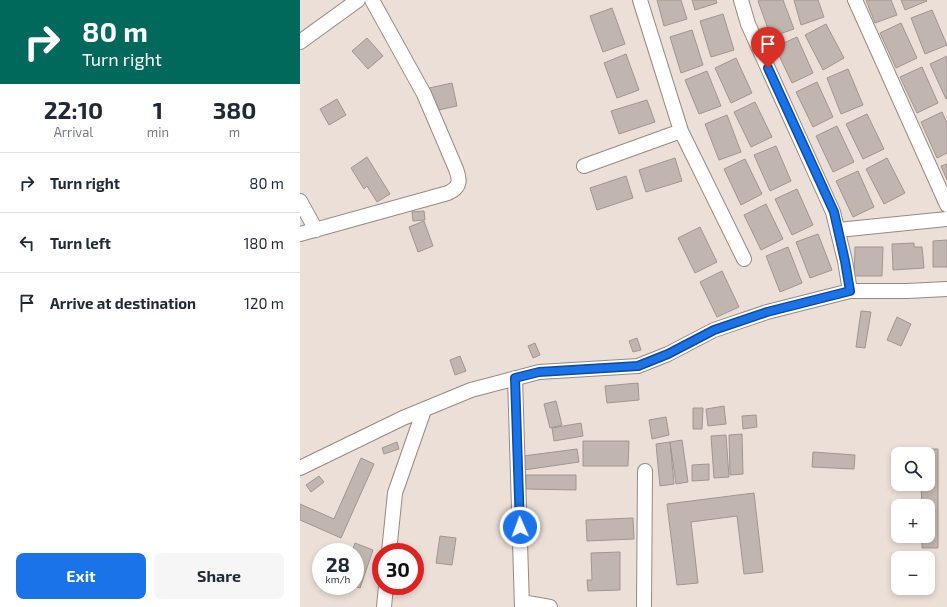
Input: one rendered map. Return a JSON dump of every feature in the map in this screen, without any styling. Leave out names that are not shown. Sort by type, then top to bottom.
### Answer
[{"type":"street","points":[[300,42],[358,0]]},
{"type":"street","points":[[300,234],[448,193],[455,190],[459,184],[459,177],[456,169],[424,94],[372,0]]},
{"type":"street","points":[[640,0],[681,131],[744,258]]},
{"type":"street","points":[[740,0],[748,24],[834,212],[850,291]]},
{"type":"street","points":[[855,0],[947,205]]},
{"type":"street","points":[[584,166],[681,131]]},
{"type":"street","points":[[300,201],[316,230]]},
{"type":"street","points":[[838,230],[947,219]]},
{"type":"street","points":[[300,468],[403,418],[471,390],[539,372],[638,366],[668,354],[714,330],[767,312],[850,291],[947,289]]},
{"type":"street","points":[[515,378],[522,605],[550,607]]},
{"type":"street","points":[[390,543],[395,493],[424,410]]},
{"type":"street","points":[[644,607],[645,471]]},
{"type":"street","points":[[384,607],[385,595]]},
{"type":"building","points":[[657,0],[681,0],[687,19],[664,26]]},
{"type":"building","points":[[692,0],[716,0],[717,3],[695,10]]},
{"type":"building","points":[[783,0],[794,29],[771,37],[758,1]]},
{"type":"building","points":[[794,0],[818,0],[824,17],[801,25]]},
{"type":"building","points":[[866,0],[891,0],[897,15],[875,23]]},
{"type":"building","points":[[901,0],[926,0],[927,1],[905,10]]},
{"type":"building","points":[[612,8],[625,44],[603,52],[590,16]]},
{"type":"building","points":[[932,10],[947,45],[925,54],[911,18]]},
{"type":"building","points":[[723,14],[734,50],[711,57],[700,21]]},
{"type":"building","points":[[901,23],[917,58],[896,68],[880,33]]},
{"type":"building","points":[[826,24],[844,58],[823,70],[805,35]]},
{"type":"building","points":[[692,30],[703,65],[681,73],[670,37]]},
{"type":"building","points":[[797,37],[813,73],[792,83],[775,47]]},
{"type":"building","points":[[367,38],[383,56],[368,69],[352,51]]},
{"type":"building","points":[[626,54],[639,90],[617,98],[604,63]]},
{"type":"building","points":[[947,56],[947,98],[946,99],[930,64]]},
{"type":"building","points":[[736,58],[752,93],[731,103],[715,68]]},
{"type":"building","points":[[922,67],[938,103],[917,113],[900,77]]},
{"type":"building","points":[[848,69],[863,105],[841,114],[827,78]]},
{"type":"building","points":[[707,71],[721,106],[699,114],[685,80]]},
{"type":"building","points":[[817,82],[833,117],[813,127],[796,92]]},
{"type":"building","points":[[452,83],[457,106],[434,111],[429,88]]},
{"type":"building","points":[[337,99],[346,115],[329,125],[320,109]]},
{"type":"building","points":[[647,100],[655,122],[619,134],[611,111]]},
{"type":"building","points":[[755,102],[772,137],[751,147],[734,112]]},
{"type":"building","points":[[942,112],[947,123],[947,153],[937,158],[921,122]]},
{"type":"building","points":[[867,114],[884,149],[863,159],[846,124]]},
{"type":"building","points":[[727,115],[741,152],[719,160],[705,124]]},
{"type":"building","points":[[837,126],[854,162],[833,172],[816,136]]},
{"type":"building","points":[[776,146],[791,181],[770,191],[754,155]]},
{"type":"building","points":[[367,157],[390,194],[377,202],[367,186],[364,189],[351,168]]},
{"type":"building","points":[[675,158],[682,181],[646,192],[639,170]]},
{"type":"building","points":[[887,158],[905,193],[884,204],[866,169]]},
{"type":"building","points":[[745,159],[762,194],[741,205],[724,169]]},
{"type":"building","points":[[947,164],[947,180],[941,166]]},
{"type":"building","points":[[858,171],[874,207],[853,217],[836,181]]},
{"type":"building","points":[[626,176],[633,198],[597,210],[590,188]]},
{"type":"building","points":[[797,189],[813,225],[792,235],[775,199]]},
{"type":"building","points":[[766,204],[783,239],[761,250],[744,215]]},
{"type":"building","points":[[424,211],[425,220],[413,221],[412,212]]},
{"type":"building","points":[[424,221],[433,246],[418,252],[409,227]]},
{"type":"building","points":[[700,227],[717,262],[695,273],[678,238]]},
{"type":"building","points":[[818,234],[832,270],[810,278],[796,242]]},
{"type":"building","points":[[947,240],[947,267],[933,267],[933,241]]},
{"type":"building","points":[[914,243],[914,247],[922,247],[924,268],[893,270],[892,244]]},
{"type":"building","points":[[788,247],[802,283],[780,292],[766,256]]},
{"type":"building","points":[[855,247],[883,247],[882,276],[854,276]]},
{"type":"building","points":[[722,271],[739,307],[717,317],[700,282]]},
{"type":"building","points":[[861,311],[871,312],[865,348],[856,347]]},
{"type":"building","points":[[897,317],[911,324],[901,346],[887,340]]},
{"type":"building","points":[[637,338],[641,350],[633,352],[629,341]]},
{"type":"building","points":[[535,343],[540,355],[533,358],[528,346]]},
{"type":"building","points":[[460,356],[466,371],[455,375],[450,360]]},
{"type":"building","points":[[638,383],[639,400],[607,403],[605,386]]},
{"type":"building","points":[[556,401],[562,425],[550,428],[544,404]]},
{"type":"building","points":[[724,406],[726,424],[708,426],[706,409]]},
{"type":"building","points":[[693,408],[703,408],[702,429],[693,429]]},
{"type":"building","points":[[756,415],[757,427],[743,429],[742,416]]},
{"type":"building","points":[[666,417],[669,435],[652,439],[649,420]]},
{"type":"building","points":[[581,423],[583,436],[554,441],[552,428]]},
{"type":"building","points":[[742,434],[743,474],[730,475],[729,435]]},
{"type":"building","points":[[726,435],[729,477],[714,478],[711,436]]},
{"type":"building","points":[[682,440],[688,482],[676,484],[670,442]]},
{"type":"building","points":[[583,441],[629,441],[628,466],[583,466]]},
{"type":"building","points":[[397,442],[399,449],[384,454],[382,448]]},
{"type":"building","points":[[670,442],[674,484],[660,486],[656,444]]},
{"type":"building","points":[[577,449],[579,462],[524,470],[523,456]]},
{"type":"building","points":[[935,449],[938,449],[938,548],[922,548],[922,543],[935,543],[935,499],[922,499],[921,491],[935,491]]},
{"type":"building","points":[[813,452],[855,455],[854,469],[812,467]]},
{"type":"building","points":[[361,458],[374,464],[341,538],[300,520],[300,504],[334,519]]},
{"type":"building","points":[[709,464],[709,480],[692,481],[692,465]]},
{"type":"building","points":[[526,475],[576,475],[576,490],[526,489]]},
{"type":"building","points":[[319,476],[324,482],[311,492],[306,485]]},
{"type":"building","points":[[754,493],[763,572],[744,574],[737,516],[691,522],[698,583],[677,585],[667,504]]},
{"type":"building","points":[[633,518],[634,539],[587,541],[586,520]]},
{"type":"building","points":[[440,536],[456,538],[452,565],[436,563]]},
{"type":"building","points":[[364,546],[372,550],[364,576]]},
{"type":"building","points":[[620,552],[620,590],[588,591],[587,580],[592,580],[591,553]]},
{"type":"route","points":[[520,527],[515,378],[539,372],[638,366],[668,354],[714,330],[767,312],[850,291],[834,212],[768,68]]}]
